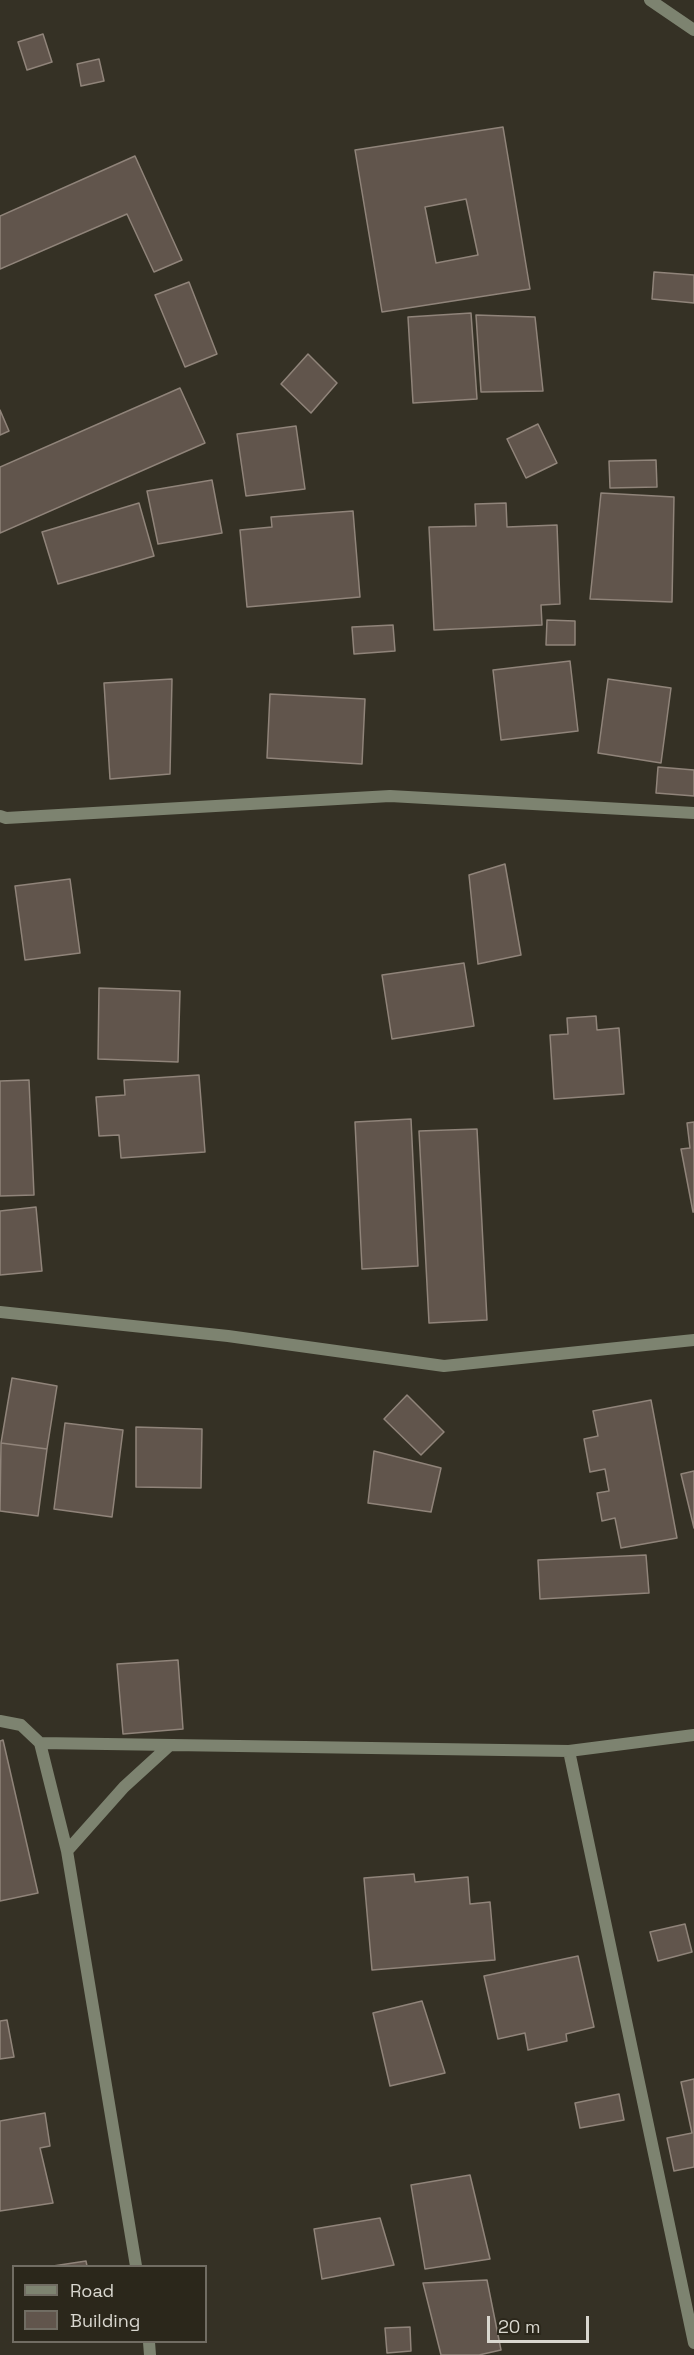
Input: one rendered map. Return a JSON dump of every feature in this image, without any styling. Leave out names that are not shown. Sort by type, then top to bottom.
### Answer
[{"type":"street","points":[[650,0],[694,30]]},
{"type":"street","points":[[0,816],[18,818],[390,796],[694,813]]},
{"type":"street","points":[[0,1312],[228,1336],[444,1366],[694,1340]]},
{"type":"street","points":[[0,1721],[21,1725],[40,1743],[67,1851],[136,2265]]},
{"type":"street","points":[[40,1743],[569,1751],[694,1735]]},
{"type":"street","points":[[67,1851],[124,1786],[170,1745]]},
{"type":"street","points":[[569,1751],[694,2343]]},
{"type":"building","points":[[43,34],[52,62],[27,70],[18,42]]},
{"type":"building","points":[[99,59],[104,81],[81,86],[77,64]]},
{"type":"building","points":[[503,127],[530,289],[382,312],[355,150]],"holes":[[[466,199],[478,255],[436,263],[425,207]]]},
{"type":"building","points":[[135,156],[182,260],[154,272],[127,214],[0,269],[0,216]]},
{"type":"building","points":[[654,272],[694,275],[694,303],[652,299]]},
{"type":"building","points":[[189,282],[217,354],[185,367],[155,295]]},
{"type":"building","points":[[471,313],[477,399],[413,403],[408,317]]},
{"type":"building","points":[[476,315],[535,317],[543,391],[481,392]]},
{"type":"building","points":[[308,354],[337,383],[311,413],[281,384]]},
{"type":"building","points":[[180,388],[205,443],[0,533],[0,467]]},
{"type":"building","points":[[0,410],[9,431],[0,435]]},
{"type":"building","points":[[538,424],[557,463],[526,478],[507,439]]},
{"type":"building","points":[[296,426],[305,489],[246,496],[237,434]]},
{"type":"building","points":[[656,460],[657,487],[610,488],[609,461]]},
{"type":"building","points":[[212,480],[222,533],[158,544],[147,491]]},
{"type":"building","points":[[601,493],[674,497],[672,602],[590,599]]},
{"type":"building","points":[[139,503],[154,556],[58,584],[42,532]]},
{"type":"building","points":[[506,503],[507,527],[557,525],[560,604],[541,605],[542,625],[434,630],[429,527],[476,526],[475,504]]},
{"type":"building","points":[[353,511],[360,597],[247,607],[240,530],[272,527],[271,517]]},
{"type":"building","points":[[547,620],[575,621],[575,645],[546,645]]},
{"type":"building","points":[[393,625],[395,651],[354,654],[352,627]]},
{"type":"building","points":[[570,661],[578,731],[501,740],[493,670]]},
{"type":"building","points":[[172,679],[170,774],[110,779],[104,683]]},
{"type":"building","points":[[608,679],[671,688],[661,763],[598,753]]},
{"type":"building","points":[[270,694],[365,699],[362,764],[267,758]]},
{"type":"building","points":[[658,767],[694,770],[694,796],[656,793]]},
{"type":"building","points":[[505,864],[521,955],[478,964],[469,875]]},
{"type":"building","points":[[70,879],[80,953],[25,960],[15,886]]},
{"type":"building","points":[[464,963],[474,1026],[392,1039],[382,975]]},
{"type":"building","points":[[99,988],[180,991],[178,1062],[98,1059]]},
{"type":"building","points":[[596,1016],[597,1030],[619,1028],[624,1094],[554,1099],[550,1035],[568,1034],[567,1018]]},
{"type":"building","points":[[199,1075],[205,1152],[121,1158],[119,1135],[99,1136],[96,1097],[125,1095],[124,1080]]},
{"type":"building","points":[[29,1080],[34,1195],[0,1196],[0,1081]]},
{"type":"building","points":[[411,1119],[418,1266],[362,1269],[355,1122]]},
{"type":"building","points":[[694,1122],[693,1212],[681,1149],[690,1148],[687,1123]]},
{"type":"building","points":[[477,1129],[487,1320],[429,1323],[419,1131]]},
{"type":"building","points":[[36,1207],[42,1271],[0,1275],[0,1211]]},
{"type":"building","points":[[12,1378],[57,1386],[47,1449],[1,1443]]},
{"type":"building","points":[[407,1395],[444,1432],[421,1455],[384,1419]]},
{"type":"building","points":[[651,1400],[677,1538],[621,1548],[615,1518],[602,1521],[597,1493],[609,1491],[605,1469],[590,1472],[584,1439],[598,1436],[593,1411]]},
{"type":"building","points":[[65,1423],[123,1430],[112,1517],[54,1509]]},
{"type":"building","points":[[136,1427],[202,1429],[201,1488],[136,1487]]},
{"type":"building","points":[[1,1443],[47,1449],[38,1516],[0,1511]]},
{"type":"building","points":[[374,1451],[441,1468],[431,1512],[368,1503]]},
{"type":"building","points":[[694,1471],[694,1528],[681,1474]]},
{"type":"building","points":[[646,1555],[649,1593],[540,1599],[538,1560]]},
{"type":"building","points":[[178,1660],[183,1729],[123,1734],[117,1664]]},
{"type":"building","points":[[3,1740],[38,1893],[0,1901],[0,1741]]},
{"type":"building","points":[[414,1874],[415,1882],[468,1877],[470,1904],[490,1902],[495,1960],[372,1970],[364,1878]]},
{"type":"building","points":[[685,1924],[692,1952],[658,1961],[650,1932]]},
{"type":"building","points":[[578,1956],[594,2027],[566,2034],[567,2041],[528,2050],[525,2033],[498,2039],[484,1976]]},
{"type":"building","points":[[422,2001],[445,2073],[390,2086],[373,2013]]},
{"type":"building","points":[[7,2020],[14,2057],[0,2059],[0,2021]]},
{"type":"building","points":[[694,2079],[694,2167],[674,2171],[667,2138],[692,2133],[681,2082]]},
{"type":"building","points":[[619,2094],[624,2120],[580,2128],[575,2103]]},
{"type":"building","points":[[45,2113],[50,2146],[40,2148],[53,2203],[0,2211],[0,2121]]},
{"type":"building","points":[[470,2175],[490,2259],[425,2269],[411,2185]]},
{"type":"building","points":[[380,2218],[394,2265],[322,2279],[314,2229]]},
{"type":"building","points":[[86,2261],[87,2265],[60,2265]]},
{"type":"building","points":[[487,2280],[501,2350],[479,2355],[441,2355],[423,2283]]},
{"type":"building","points":[[410,2327],[411,2351],[387,2353],[385,2328]]}]
